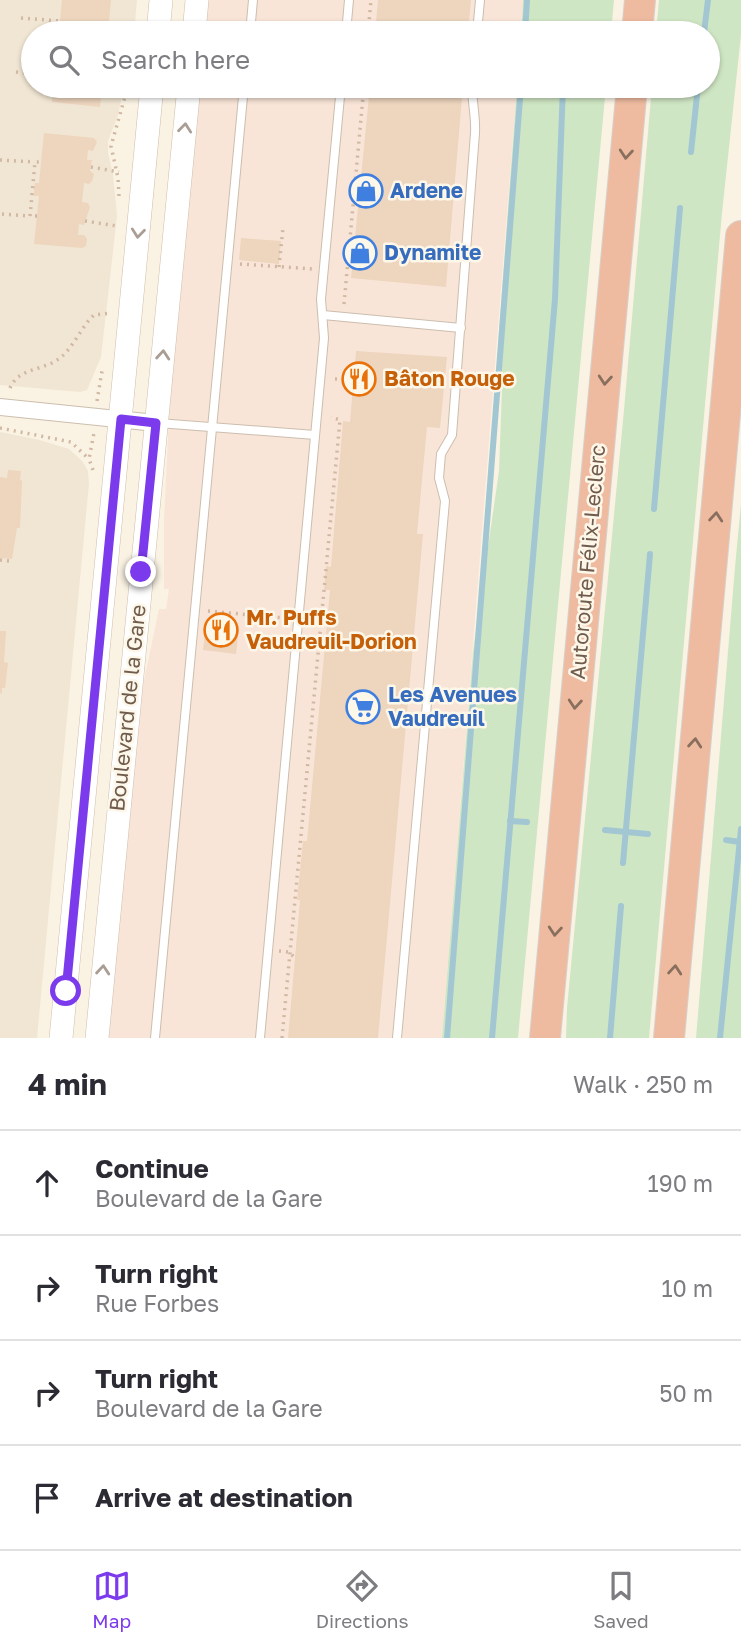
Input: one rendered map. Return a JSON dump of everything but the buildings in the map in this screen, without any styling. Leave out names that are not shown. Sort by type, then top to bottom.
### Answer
[{"type":"highway","points":[[638,21],[640,0]]},
{"type":"highway","name":"Autoroute Félix-Leclerc","points":[[545,1038],[631,98]]},
{"type":"highway","points":[[669,1038],[741,236]]},
{"type":"main road","points":[[155,21],[161,0]]},
{"type":"main road","points":[[195,21],[197,0]]},
{"type":"main road","name":"Boulevard de la Gare","points":[[61,1038],[151,98]]},
{"type":"main road","name":"Boulevard de la Gare","points":[[97,1038],[188,98]]},
{"type":"street","points":[[0,407],[156,423]]},
{"type":"lane","points":[[251,21],[253,0]]},
{"type":"lane","points":[[347,21],[349,0]]},
{"type":"lane","points":[[478,21],[480,0]]},
{"type":"lane","points":[[155,1038],[243,98]]},
{"type":"lane","points":[[260,1038],[324,338],[321,299],[340,98]]},
{"type":"lane","points":[[397,1038],[445,501],[439,478],[441,454],[452,435],[461,328],[476,114],[472,98]]},
{"type":"lane","points":[[323,315],[461,328]]},
{"type":"lane","points":[[156,423],[315,435]]},
{"type":"path","points":[[369,21],[372,0]]},
{"type":"path","points":[[22,18],[50,21]]},
{"type":"path","points":[[16,72],[21,73]]},
{"type":"path","points":[[121,205],[112,141],[125,98]]},
{"type":"path","points":[[344,304],[357,190],[363,98]]},
{"type":"path","points":[[362,105],[368,105]]},
{"type":"path","points":[[348,131],[360,132]]},
{"type":"path","points":[[0,160],[41,162]]},
{"type":"path","points":[[30,216],[35,162]]},
{"type":"path","points":[[91,167],[123,173]]},
{"type":"path","points":[[2,214],[37,216]]},
{"type":"path","points":[[85,221],[120,223],[126,227]]},
{"type":"path","points":[[279,267],[283,228]]},
{"type":"path","points":[[238,264],[315,269]]},
{"type":"path","points":[[337,270],[347,271]]},
{"type":"path","points":[[10,388],[18,376],[61,357],[94,315],[117,313]]},
{"type":"path","points":[[335,379],[353,379]]},
{"type":"path","points":[[282,1038],[287,1013],[291,928],[316,676],[324,625],[331,544],[329,537],[336,484],[340,420],[331,419],[332,405]]},
{"type":"path","points":[[0,428],[71,442],[89,459]]},
{"type":"path","points":[[316,536],[329,537]]},
{"type":"path","points":[[0,560],[10,561]]},
{"type":"path","points":[[206,611],[290,618]]},
{"type":"path","points":[[224,625],[226,612]]},
{"type":"path","points":[[316,676],[322,677]]},
{"type":"path","points":[[310,736],[317,737]]},
{"type":"path","points":[[298,746],[309,747]]},
{"type":"path","points":[[305,782],[313,782]]},
{"type":"path","points":[[288,855],[298,855]]},
{"type":"path","points":[[291,928],[298,928]]},
{"type":"path","points":[[280,951],[289,952],[295,958]]},
{"type":"shaded area","points":[[0,0],[137,0],[135,21],[21,21],[21,98],[122,98],[108,141],[117,216],[101,357],[87,390],[80,392],[0,385]]},
{"type":"shaded area","points":[[208,0],[523,0],[522,21],[206,21]]},
{"type":"shaded area","points":[[199,98],[516,98],[442,1038],[108,1038],[143,685],[159,609],[166,609],[169,589],[164,589],[164,520],[170,394]]},
{"type":"shaded area","points":[[0,432],[69,449],[88,471],[89,483],[37,1038],[0,1038]]},
{"type":"green space","points":[[523,0],[614,0],[612,21],[522,21]]},
{"type":"green space","points":[[659,0],[741,0],[741,35],[722,213],[649,1038],[566,1038],[651,98],[720,98],[720,21],[657,21]]},
{"type":"green space","points":[[516,98],[605,98],[518,1038],[442,1038],[473,651],[499,471],[502,389],[498,344]]},
{"type":"green space","points":[[741,504],[741,1038],[696,1038],[735,567]]},
{"type":"waterway","points":[[526,21],[527,0]]},
{"type":"waterway","points":[[705,21],[708,0]]},
{"type":"waterway","points":[[447,1038],[520,98]]},
{"type":"waterway","points":[[492,1038],[555,299],[563,98]]},
{"type":"waterway","points":[[691,152],[697,98]]},
{"type":"waterway","points":[[654,509],[680,208]]},
{"type":"waterway","points":[[623,863],[650,554]]},
{"type":"waterway","points":[[510,821],[527,822]]},
{"type":"waterway","points":[[720,1038],[741,829]]},
{"type":"waterway","points":[[605,830],[648,834]]},
{"type":"waterway","points":[[726,840],[740,842]]},
{"type":"waterway","points":[[610,1038],[621,906]]},
{"type":"place","name":"Ardene","points":[[366,191]]},
{"type":"place","name":"Dynamite","points":[[360,253]]},
{"type":"place","name":"Bâton Rouge","points":[[359,379]]},
{"type":"place","name":"Mr. Puffs Vaudreuil-Dorion","points":[[221,630]]},
{"type":"place","name":"Les Avenues Vaudreuil","points":[[363,707]]},
{"type":"route","points":[[66,991],[121,419],[156,423],[141,572]]}]
